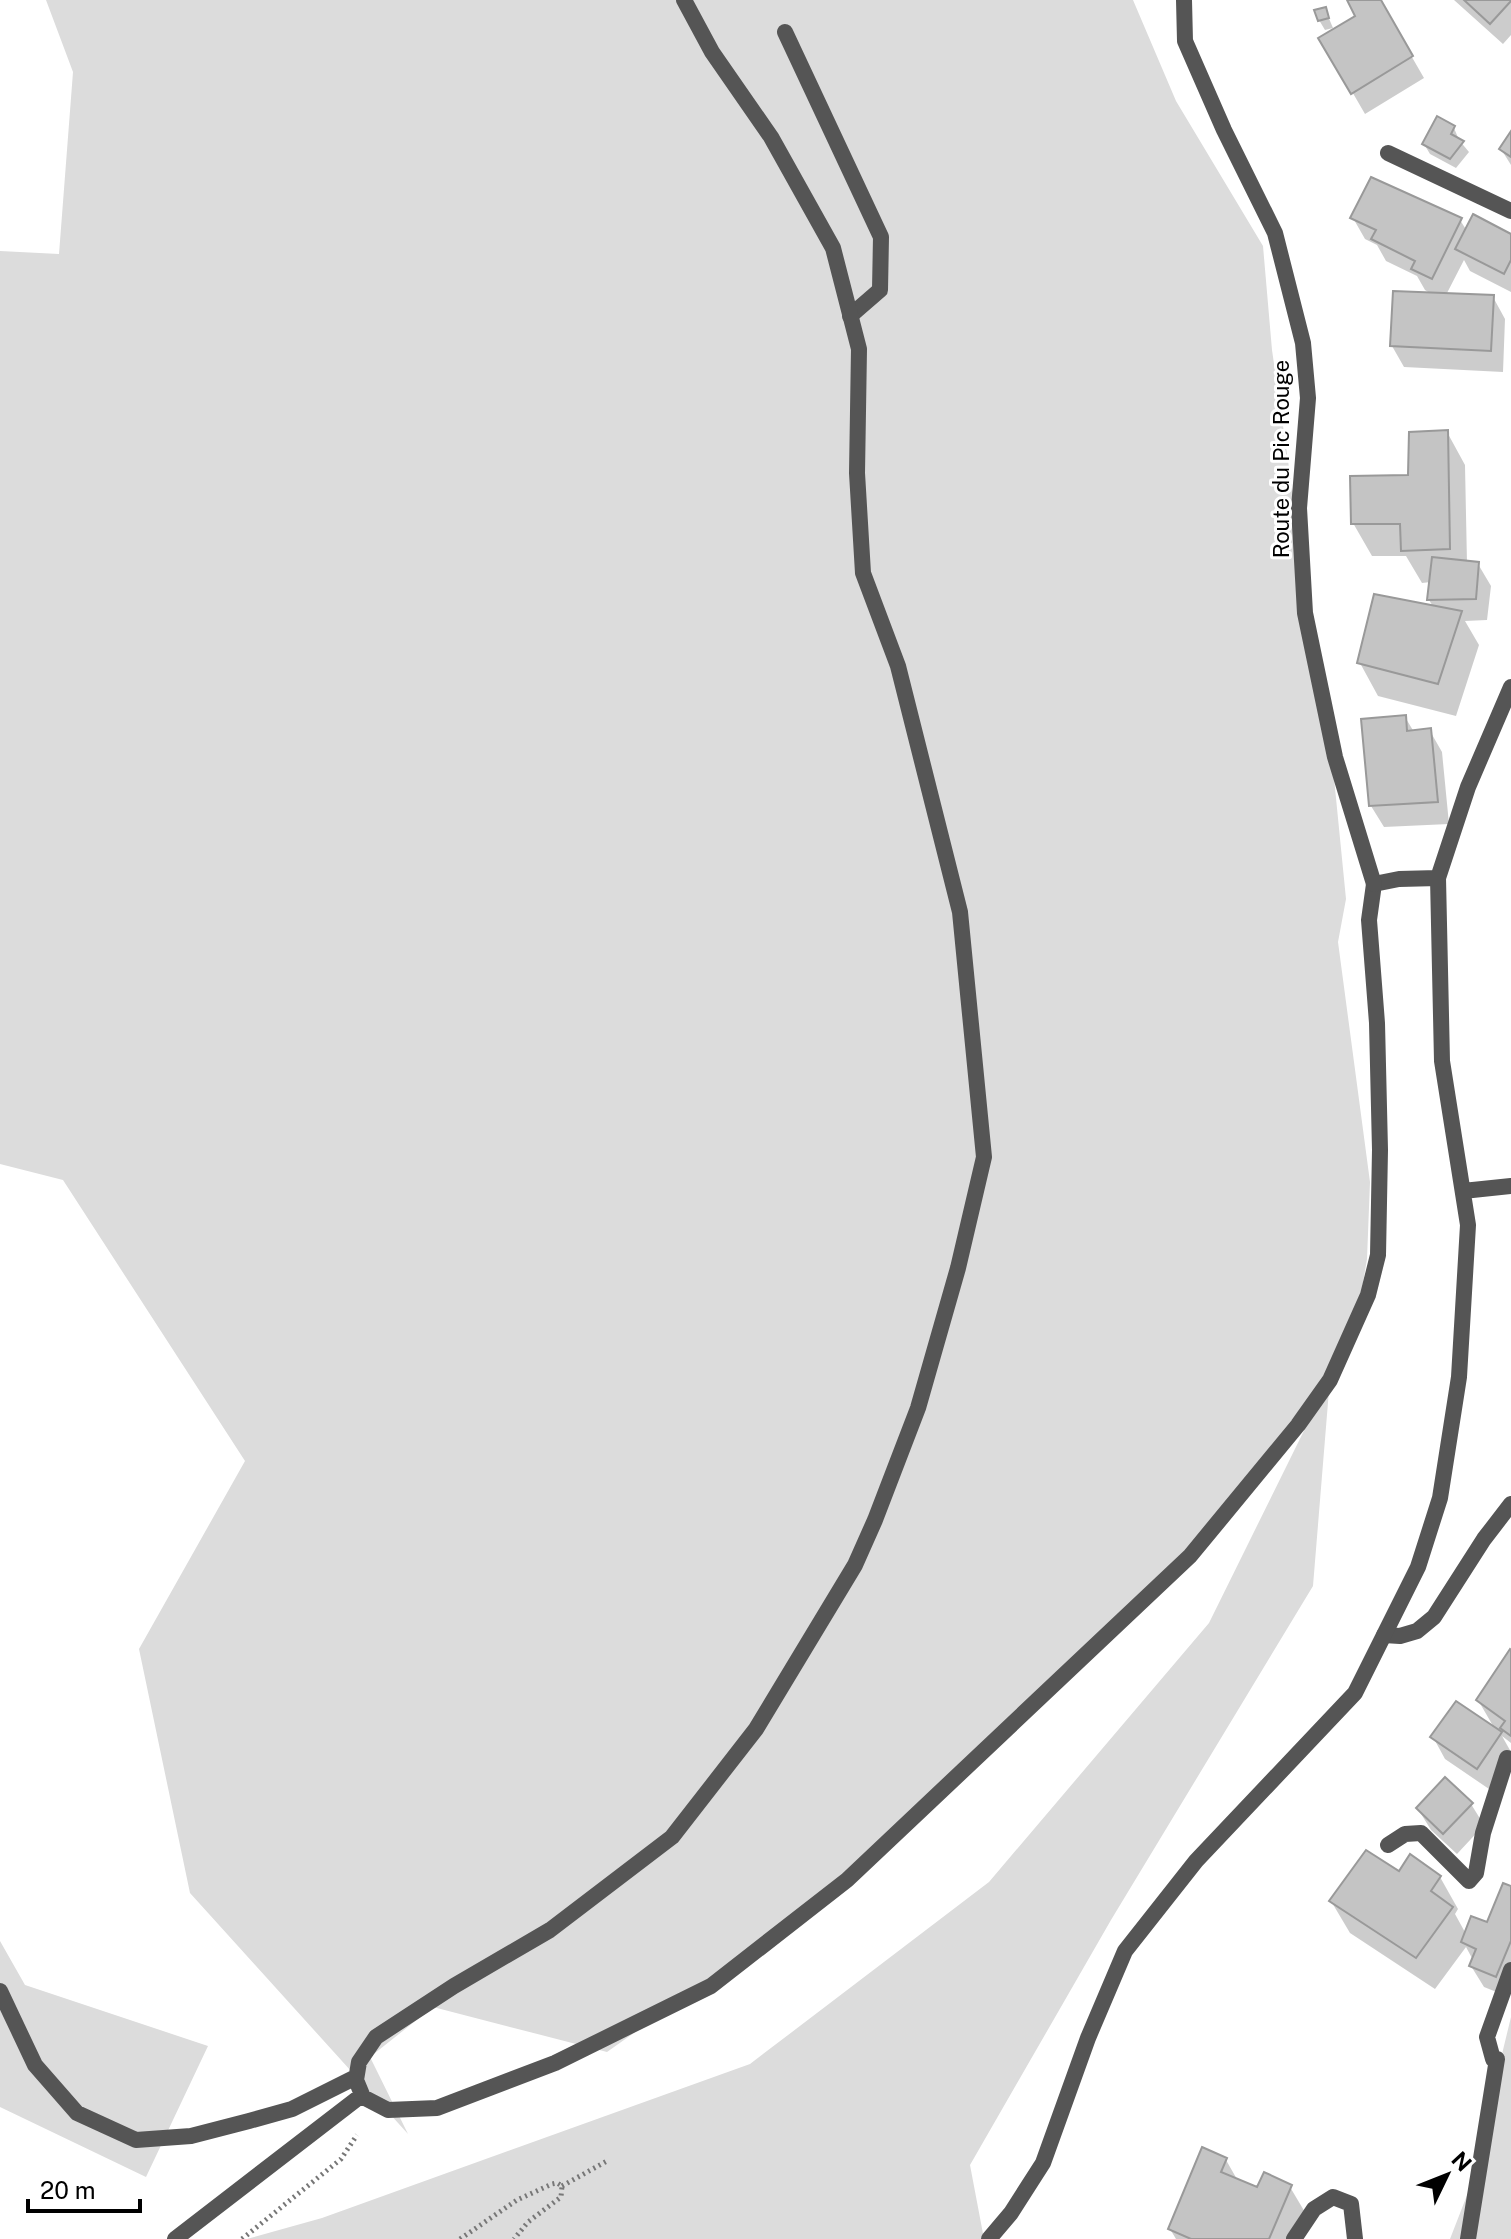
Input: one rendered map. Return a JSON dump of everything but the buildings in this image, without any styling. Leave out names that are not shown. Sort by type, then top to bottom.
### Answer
[{"type":"street","points":[[684,0],[712,52],[771,137],[833,248],[859,349],[857,473],[863,573],[898,666],[960,912],[984,1157],[958,1268],[918,1408],[875,1520],[855,1565],[756,1729],[672,1837],[550,1930],[454,1986],[376,2037],[359,2062],[356,2077],[362,2095],[388,2110],[437,2108],[555,2063],[711,1986],[847,1880],[1190,1556],[1298,1425],[1330,1380],[1368,1295],[1378,1255],[1380,1118],[1369,920],[1374,884],[1399,879],[1438,878]]},
{"type":"street","name":"Route du Pic Rouge","points":[[1184,0],[1185,41],[1224,130],[1275,233],[1303,343],[1308,398],[1299,508],[1305,613],[1335,757],[1374,884]]},
{"type":"street","points":[[785,32],[881,237],[880,290],[850,316]]},
{"type":"street","points":[[1388,153],[1511,211]]},
{"type":"street","points":[[989,2239],[1011,2213],[1043,2163],[1088,2038],[1125,1951],[1196,1861],[1355,1693],[1418,1567],[1440,1498],[1459,1377],[1468,1225],[1442,1061],[1438,878],[1468,787],[1511,687]]},
{"type":"street","points":[[1463,1191],[1511,1186]]},
{"type":"street","points":[[1384,1635],[1400,1636],[1417,1631],[1434,1617],[1484,1539],[1511,1504]]},
{"type":"street","points":[[1388,1845],[1405,1834],[1421,1833],[1469,1881],[1476,1873],[1483,1833],[1502,1772],[1507,1758],[1511,1759]]},
{"type":"street","points":[[1468,2239],[1504,2057],[1493,2059],[1487,2037],[1511,1970]]},
{"type":"street","points":[[0,1991],[35,2065],[77,2113],[136,2140],[191,2136],[292,2109],[356,2077]]},
{"type":"street","points":[[175,2239],[362,2095]]},
{"type":"street","points":[[1294,2239],[1314,2209],[1333,2197],[1351,2204],[1355,2239]]},
{"type":"path","points":[[242,2239],[341,2159],[378,2105]]},
{"type":"path","points":[[562,2186],[607,2161]]},
{"type":"path","points":[[460,2239],[517,2200],[552,2184],[562,2186]]},
{"type":"path","points":[[514,2239],[528,2222],[561,2197],[562,2186]]},
{"type":"shaded area","points":[[46,0],[1133,0],[1176,101],[1263,246],[1272,350],[1334,778],[1346,899],[1338,942],[1370,1182],[1367,1259],[1353,1343],[1186,1553],[846,1883],[607,2052],[433,2007],[370,2057],[408,2134],[190,1893],[139,1649],[245,1461],[63,1180],[0,1164],[0,251],[59,254],[73,72]]},
{"type":"shaded area","points":[[1330,1378],[1313,1586],[1111,1920],[970,2165],[984,2239],[247,2239],[322,2218],[750,2064],[989,1882],[1209,1623]]},
{"type":"shaded area","points":[[0,1941],[25,1985],[208,2046],[146,2177],[0,2107]]},
{"type":"shaded area","points":[[1511,2017],[1511,2239],[1450,2239],[1469,2190]]}]
